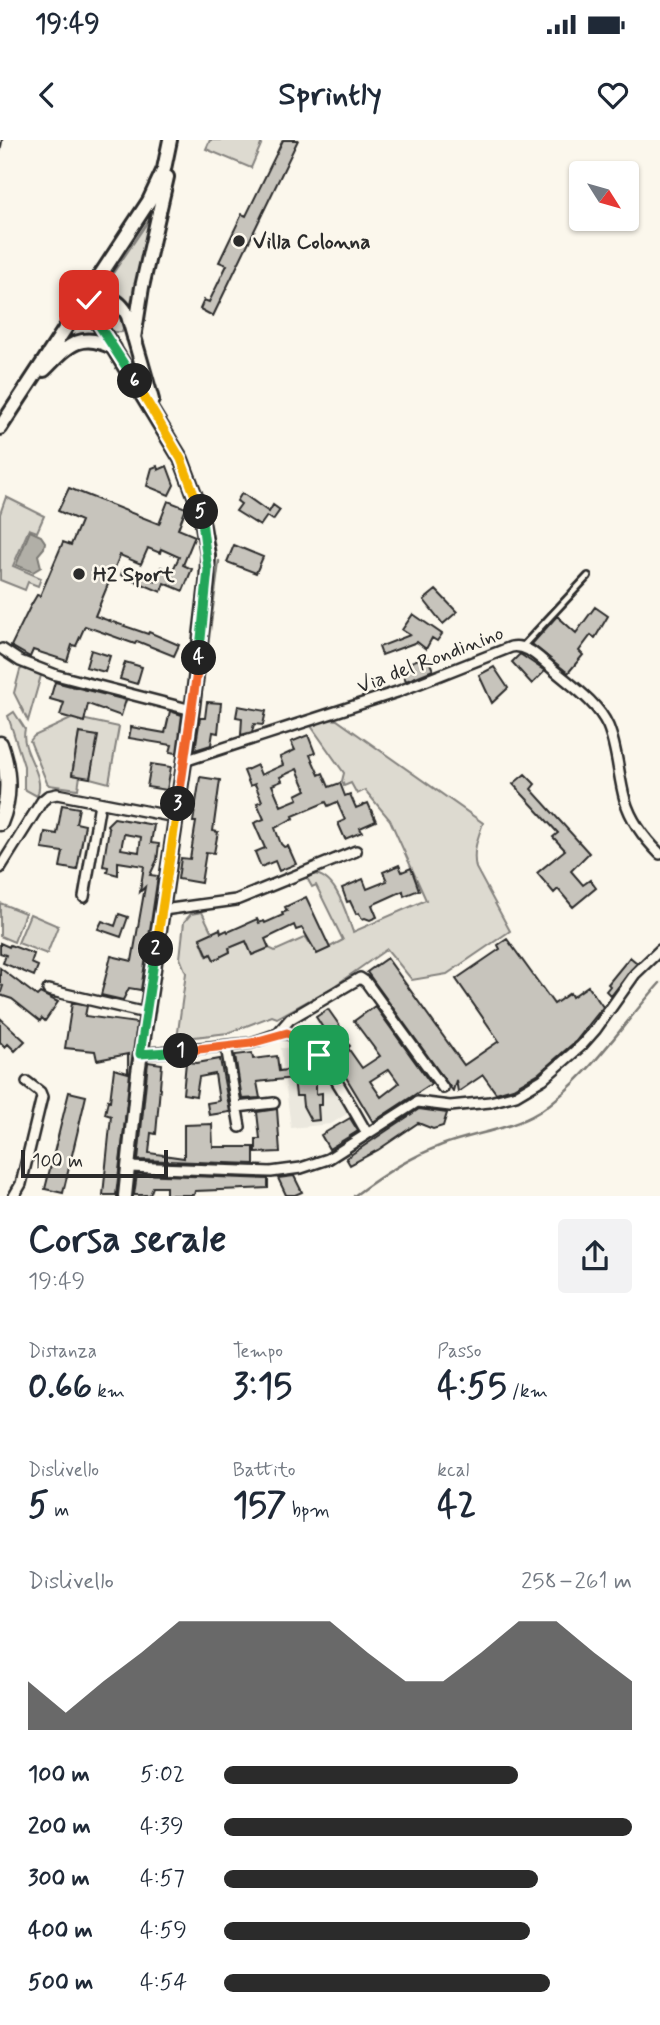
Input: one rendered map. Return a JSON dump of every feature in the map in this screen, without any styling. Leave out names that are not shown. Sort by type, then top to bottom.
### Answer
[{"type":"main road","points":[[0,744],[8,778],[0,823]]},
{"type":"street","points":[[134,338],[142,287],[165,187],[170,140]]},
{"type":"street","points":[[0,428],[149,201],[168,156]]},
{"type":"street","points":[[87,297],[106,297],[120,304],[128,316],[158,417]]},
{"type":"street","points":[[87,297],[95,317],[158,417],[190,478],[200,509],[208,555],[192,710],[140,1054],[125,1195]]},
{"type":"street","points":[[24,390],[63,351],[77,341],[94,340],[114,348]]},
{"type":"street","name":"Via del Rondinino","points":[[184,761],[397,692],[511,647],[522,647],[535,654],[579,692],[607,725],[616,752],[626,803],[640,832],[660,854]]},
{"type":"street","points":[[2,649],[20,661],[56,675],[192,710]]},
{"type":"street","points":[[0,868],[39,804],[48,796],[57,794],[175,817]]},
{"type":"street","points":[[84,897],[100,803]]},
{"type":"street","points":[[163,910],[236,901],[356,851]]},
{"type":"street","points":[[128,1167],[204,1171],[290,1170],[328,1159],[417,1102],[450,1106],[508,1098],[535,1085],[581,1046],[596,1030],[635,974],[660,950]]},
{"type":"street","points":[[277,1034],[290,1019],[355,979],[362,979],[443,1088]]},
{"type":"street","points":[[48,990],[146,1013]]},
{"type":"street","points":[[140,1054],[251,1043],[277,1034],[291,1034],[315,1050],[367,1133]]},
{"type":"street","points":[[226,1046],[240,1127]]},
{"type":"street","points":[[14,1195],[21,1184],[42,1097],[40,1092],[27,1082]]},
{"type":"street","points":[[237,1107],[274,1103]]},
{"type":"lane","points":[[522,647],[587,576]]},
{"type":"shaded area","points":[[210,140],[263,140],[251,168],[206,149]]},
{"type":"shaded area","points":[[153,214],[134,312],[101,291]]},
{"type":"shaded area","points":[[96,302],[118,307],[125,325],[122,332],[111,330],[103,323]]},
{"type":"shaded area","points":[[6,497],[44,516],[37,532],[29,529],[13,566],[41,578],[38,586],[28,582],[25,590],[0,580],[0,514]]},
{"type":"shaded area","points":[[30,531],[41,536],[45,542],[38,555],[41,567],[33,572],[16,565]]},
{"type":"shaded area","points":[[24,667],[42,672],[28,721],[14,693],[20,670]]},
{"type":"shaded area","points":[[14,712],[25,729],[26,746],[38,780],[37,796],[24,789],[24,766],[8,716]]},
{"type":"shaded area","points":[[72,717],[119,727],[109,783],[90,778],[97,736],[79,733],[72,774],[80,776],[78,789],[47,783],[30,741],[34,736]]},
{"type":"shaded area","points":[[330,719],[337,720],[483,823],[475,850],[476,868],[510,931],[447,974],[412,980],[387,949],[333,987],[277,1018],[272,1016],[228,1033],[177,1039],[186,973],[180,958],[184,922],[191,914],[202,912],[212,933],[200,939],[207,956],[211,954],[214,959],[230,952],[229,948],[246,941],[252,955],[269,948],[275,951],[306,937],[317,954],[343,940],[316,885],[312,887],[307,878],[313,874],[321,876],[334,888],[353,932],[426,900],[390,820],[365,790],[357,794],[351,783],[344,786],[344,773],[311,726]]},
{"type":"shaded area","points":[[0,903],[25,913],[14,942],[0,936]]},
{"type":"shaded area","points":[[30,914],[58,926],[47,954],[18,943]]},
{"type":"shaded area","points":[[303,1047],[312,1054],[348,1113],[331,1124],[291,1128],[281,1048]]},
{"type":"building","points":[[283,140],[298,140],[213,316],[200,309],[204,300],[209,302],[227,265],[219,262],[242,214],[246,216]]},
{"type":"building","points":[[157,466],[158,470],[167,466],[174,485],[169,495],[147,486],[152,468]]},
{"type":"building","points":[[69,488],[159,524],[168,501],[186,508],[178,529],[195,536],[183,565],[192,569],[183,591],[164,583],[161,592],[121,575],[124,568],[155,581],[161,567],[172,572],[179,557],[161,549],[160,553],[148,548],[141,564],[120,555],[95,616],[148,634],[149,632],[179,645],[174,656],[137,641],[135,644],[85,626],[76,646],[72,645],[67,661],[33,650],[30,657],[11,646],[30,607],[37,595],[40,596],[63,542],[71,545],[81,521],[58,511]]},
{"type":"building","points":[[242,493],[269,512],[273,505],[280,510],[273,520],[267,516],[260,526],[236,511],[241,504],[237,501]]},
{"type":"building","points":[[234,545],[263,557],[256,573],[227,562]]},
{"type":"building","points":[[436,590],[457,612],[443,624],[424,600]]},
{"type":"building","points":[[595,607],[608,616],[595,638],[591,635],[579,651],[583,655],[568,673],[532,644],[557,616],[576,633]]},
{"type":"building","points":[[413,614],[442,634],[437,641],[432,638],[426,649],[417,642],[382,655],[379,647],[410,635],[402,630]]},
{"type":"building","points":[[91,650],[110,656],[105,672],[86,667]]},
{"type":"building","points":[[520,654],[545,671],[532,684],[512,662]]},
{"type":"building","points":[[427,656],[433,670],[406,681],[400,666]]},
{"type":"building","points":[[125,662],[142,667],[137,684],[120,679]]},
{"type":"building","points":[[494,667],[508,688],[492,703],[479,675]]},
{"type":"building","points":[[55,682],[126,700],[121,716],[88,704],[84,722],[60,715],[64,703],[50,699]]},
{"type":"building","points":[[207,702],[221,703],[218,733],[213,732],[211,745],[195,750],[200,718],[205,718]]},
{"type":"building","points":[[238,706],[266,711],[263,725],[254,724],[252,732],[241,735],[242,718],[236,717]]},
{"type":"building","points":[[170,711],[182,715],[177,753],[170,752],[172,745],[129,738],[131,727],[165,733]]},
{"type":"building","points":[[79,733],[98,736],[90,778],[72,775]]},
{"type":"building","points":[[308,735],[315,753],[310,755],[319,775],[323,773],[329,787],[340,783],[345,796],[350,794],[356,808],[368,803],[376,821],[360,828],[362,832],[345,839],[338,823],[345,820],[337,802],[328,806],[326,802],[293,816],[294,818],[275,828],[281,844],[288,846],[296,864],[279,871],[275,861],[261,867],[255,852],[265,848],[254,823],[264,819],[257,803],[262,801],[255,784],[250,786],[244,771],[257,765],[261,775],[283,765],[280,757],[295,750],[291,742]],"holes":[[[297,769],[306,790],[296,795],[298,799],[281,806],[272,785],[282,781],[280,777]]]},
{"type":"building","points":[[151,764],[171,767],[167,790],[147,787]]},
{"type":"building","points":[[525,774],[535,784],[531,789],[589,853],[571,871],[583,885],[590,880],[596,888],[573,907],[558,889],[554,893],[537,873],[565,850],[553,837],[558,833],[513,784]]},
{"type":"building","points":[[200,777],[220,780],[213,831],[218,832],[214,853],[206,852],[201,883],[178,879],[181,858],[190,859]]},
{"type":"building","points":[[62,805],[79,808],[76,823],[85,825],[77,870],[60,867],[63,852],[42,849],[45,832],[57,834]]},
{"type":"building","points":[[114,818],[154,825],[151,843],[159,844],[157,860],[150,875],[158,876],[141,990],[129,988],[123,1000],[101,995],[111,956],[132,961],[145,887],[140,892],[144,866],[118,862],[118,875],[107,872],[108,867],[103,866],[109,829],[107,825]],"holes":[[[124,834],[141,837],[139,852],[121,849]]]},
{"type":"building","points":[[399,865],[402,872],[411,868],[419,890],[404,896],[403,891],[372,905],[377,917],[362,919],[359,913],[356,914],[350,901],[347,902],[342,888],[363,879],[367,889],[387,881],[383,872]]},
{"type":"building","points":[[306,897],[330,948],[317,954],[302,928],[296,930],[294,925],[265,939],[269,948],[252,955],[246,941],[229,948],[230,952],[214,960],[211,954],[208,956],[200,938],[220,929],[221,933],[227,930],[228,932],[257,919],[259,923],[265,923],[283,915],[282,913],[287,911],[285,907]]},
{"type":"building","points":[[119,914],[128,917],[121,937],[98,929],[102,921],[115,926]]},
{"type":"building","points":[[507,939],[554,1004],[570,993],[572,997],[588,986],[603,1007],[576,1041],[539,1073],[513,1088],[496,1093],[483,1075],[458,1092],[456,1080],[453,1091],[367,972],[387,958],[464,1065],[499,1041],[456,979],[500,949],[498,945]]},
{"type":"building","points":[[0,943],[34,954],[31,963],[38,966],[34,976],[3,963],[6,955],[0,953]]},
{"type":"building","points":[[630,957],[637,963],[611,996],[606,991],[610,986],[608,984]]},
{"type":"building","points":[[0,968],[37,996],[40,993],[58,1002],[45,1021],[42,1018],[40,1021],[12,999],[0,995],[3,986],[0,985]]},
{"type":"building","points":[[72,1003],[87,1006],[85,1016],[137,1023],[116,1195],[103,1195],[111,1116],[105,1114],[108,1100],[110,1101],[114,1069],[128,1073],[128,1054],[97,1060],[95,1051],[65,1048]]},
{"type":"building","points":[[375,1006],[431,1084],[373,1122],[318,1031],[323,1028],[316,1017],[328,1009],[349,1039],[346,1041],[350,1046],[348,1048],[362,1068],[380,1056],[354,1021]],"holes":[[[389,1069],[399,1083],[381,1097],[370,1081]]]},
{"type":"building","points":[[0,1018],[25,1041],[15,1051],[8,1044],[5,1047],[0,1042]]},
{"type":"building","points":[[252,1053],[253,1059],[277,1056],[279,1071],[316,1066],[316,1094],[322,1093],[322,1105],[318,1105],[319,1120],[311,1121],[303,1106],[302,1096],[296,1096],[294,1078],[257,1082],[260,1098],[242,1099],[235,1055]]},
{"type":"building","points":[[220,1059],[230,1112],[209,1115],[207,1103],[219,1101],[215,1074],[199,1077],[196,1096],[183,1094],[186,1062]]},
{"type":"building","points":[[148,1062],[162,1064],[156,1134],[151,1133],[149,1153],[184,1158],[184,1125],[212,1124],[213,1147],[254,1147],[254,1164],[138,1160]]},
{"type":"building","points":[[69,1092],[86,1096],[63,1193],[45,1189]]},
{"type":"building","points":[[277,1109],[280,1152],[256,1153],[256,1139],[260,1139],[257,1112]]},
{"type":"building","points":[[419,1109],[447,1113],[443,1126],[433,1129],[418,1123],[350,1165],[346,1158]]},
{"type":"building","points":[[350,1118],[358,1131],[329,1149],[321,1135]]},
{"type":"building","points":[[137,1174],[268,1179],[268,1188],[166,1195],[166,1187],[153,1187],[150,1195],[134,1195]]},
{"type":"building","points":[[294,1176],[302,1192],[286,1195],[278,1178]]},
{"type":"waterway","points":[[201,698],[219,561]]},
{"type":"waterway","points":[[354,1196],[396,1167],[430,1150],[516,1123],[539,1112],[589,1068],[660,983]]},
{"type":"railway","points":[[0,151],[2,140]]},
{"type":"place","name":"Villa Colonna","points":[[239,241]]},
{"type":"place","name":"H2 Sport","points":[[79,574]]},
{"type":"route","points":[[89,300],[97,322],[158,417],[190,478],[200,509],[208,555],[203,625],[192,710],[140,1054],[251,1043],[287,1033],[305,1041],[319,1055]]}]
